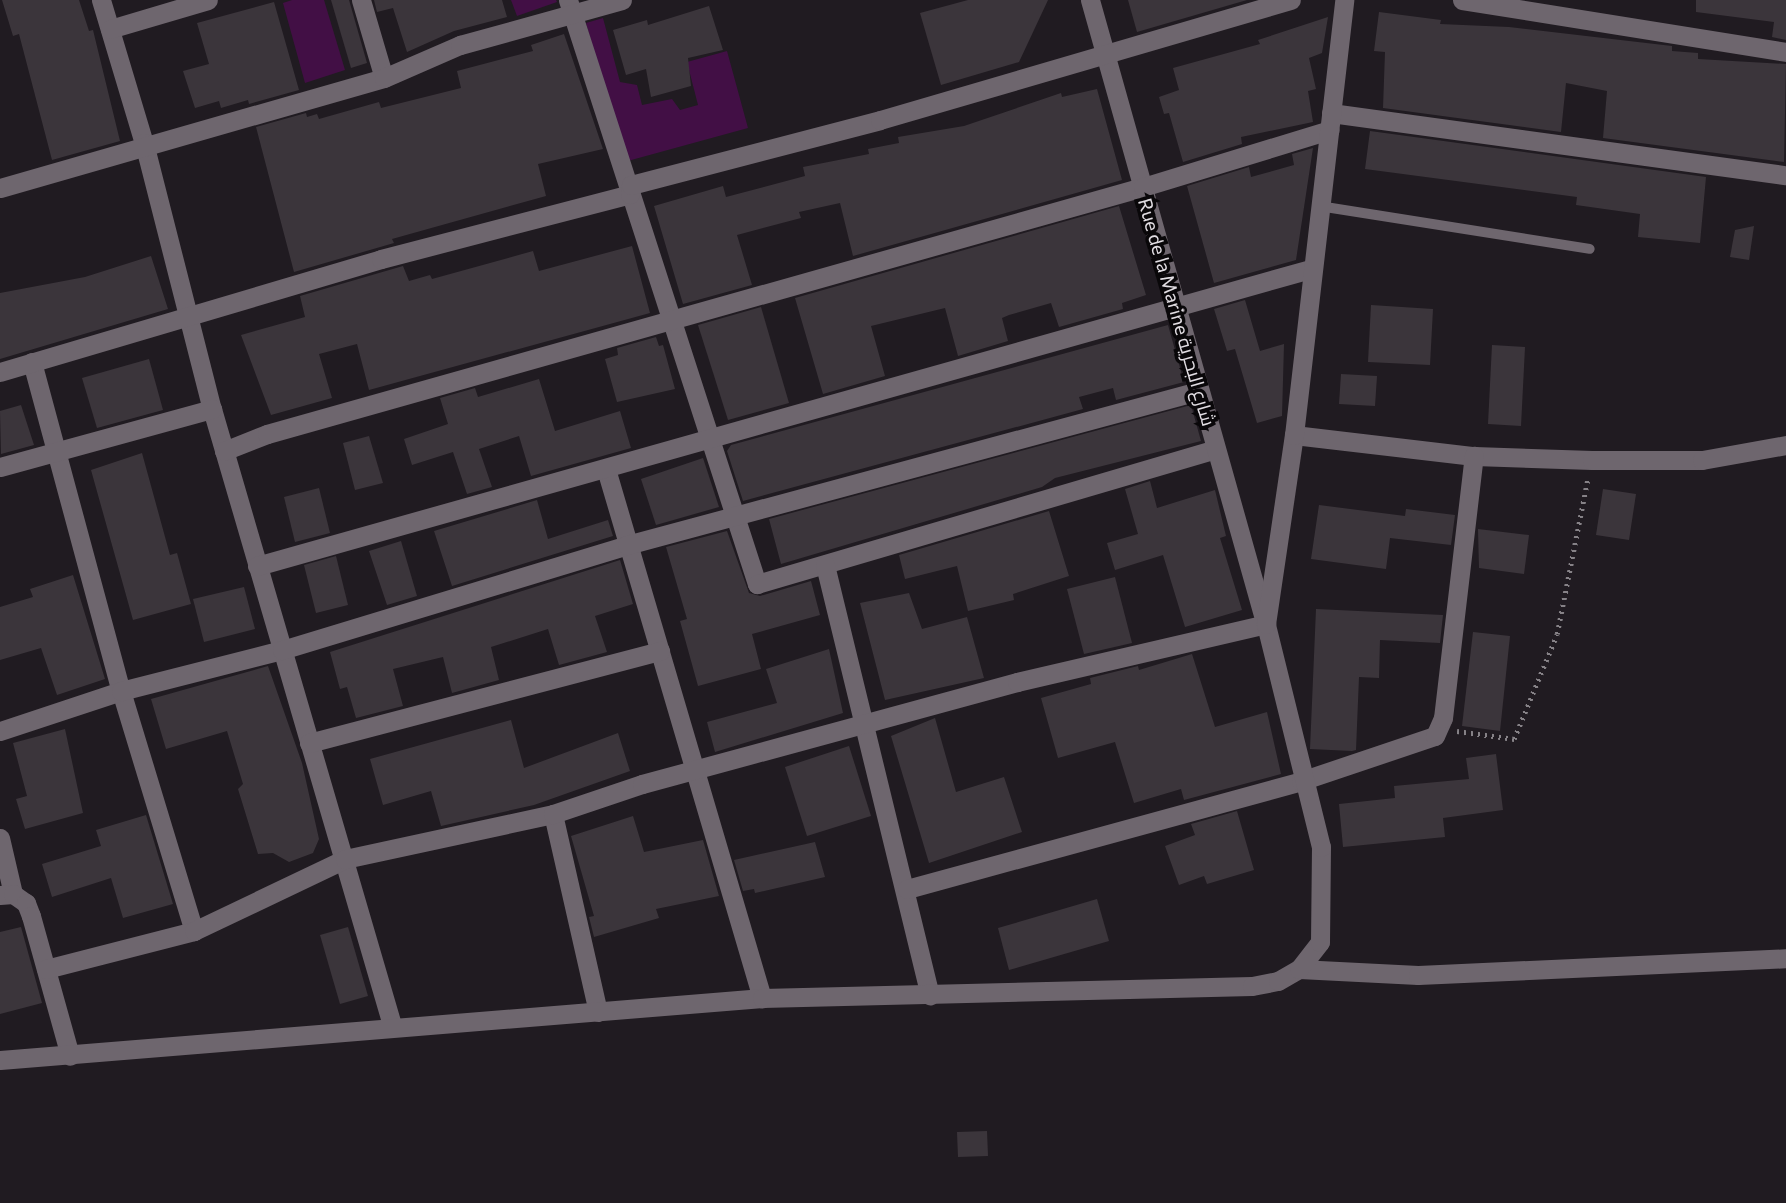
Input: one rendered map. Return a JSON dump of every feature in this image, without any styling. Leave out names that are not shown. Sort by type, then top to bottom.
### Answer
[{"type":"street","points":[[101,0],[144,143],[212,409],[392,1026]]},
{"type":"street","points":[[110,29],[208,0]]},
{"type":"street","points":[[361,0],[384,78]]},
{"type":"street","points":[[0,187],[144,143],[384,78],[460,45],[571,7],[622,0]]},
{"type":"street","name":"Rue de la Marine شارع البحرية","points":[[1090,0],[1198,391],[1266,624],[1301,781],[1321,847],[1324,917],[1320,942],[1299,969]]},
{"type":"street","points":[[631,185],[1105,55],[1291,0]]},
{"type":"street","points":[[46,969],[194,931],[345,859],[554,814],[866,723],[1266,624],[1294,435],[1310,269],[1344,0]]},
{"type":"street","points":[[1462,0],[1524,5],[1786,52]]},
{"type":"street","points":[[571,7],[631,185],[709,439],[737,515],[757,584],[1216,449]]},
{"type":"street","points":[[224,451],[267,434],[1143,187],[1330,122],[1786,175]]},
{"type":"street","points":[[0,372],[381,259],[630,194],[631,185]]},
{"type":"street","points":[[257,566],[1310,269]]},
{"type":"street","points":[[32,362],[121,691],[194,931]]},
{"type":"street","points":[[0,731],[121,691],[282,650],[627,545],[1198,391]]},
{"type":"street","points":[[0,467],[212,409]]},
{"type":"street","points":[[1294,435],[1474,456],[1592,460],[1702,460],[1786,445]]},
{"type":"street","points":[[907,889],[1301,781],[1428,739],[1441,728],[1474,456]]},
{"type":"street","points":[[606,469],[762,998]]},
{"type":"street","points":[[825,565],[907,889],[930,995]]},
{"type":"street","points":[[309,743],[660,651]]},
{"type":"street","points":[[554,814],[598,1012]]},
{"type":"street","points":[[0,838],[6,895],[26,903],[32,916],[70,1056]]},
{"type":"street","points":[[0,1060],[762,998],[1252,986],[1278,981],[1299,969],[1418,975],[1786,958]]},
{"type":"lane","points":[[1319,206],[1590,249]]},
{"type":"path","points":[[1441,728],[1514,739],[1558,634],[1592,460]]},
{"type":"shaded area","points":[[292,0],[324,0],[345,70],[305,83],[283,3]]},
{"type":"shaded area","points":[[511,0],[556,0],[557,2],[517,16]]},
{"type":"shaded area","points":[[603,18],[620,82],[637,85],[642,105],[672,99],[680,110],[698,105],[687,62],[727,51],[748,128],[624,162],[586,23]]},
{"type":"building","points":[[2,0],[79,0],[89,31],[93,30],[120,141],[52,160],[19,34],[13,36]]},
{"type":"building","points":[[331,0],[349,0],[367,63],[351,68]]},
{"type":"building","points":[[374,0],[502,0],[507,17],[454,31],[407,52],[393,8],[377,12]]},
{"type":"building","points":[[968,0],[1048,0],[1019,62],[941,85],[920,13]]},
{"type":"building","points":[[1128,0],[1247,0],[1137,32]]},
{"type":"building","points":[[1696,0],[1786,0],[1786,40],[1772,37],[1774,22],[1696,12]]},
{"type":"building","points":[[274,2],[299,90],[249,104],[248,100],[221,108],[219,101],[195,108],[183,71],[209,64],[197,23]]},
{"type":"building","points":[[709,6],[723,50],[688,58],[691,86],[651,97],[646,69],[626,75],[613,30],[647,20],[648,25]]},
{"type":"building","points":[[1379,12],[1441,20],[1440,24],[1509,27],[1672,46],[1672,51],[1698,53],[1698,59],[1786,64],[1784,162],[1603,138],[1607,91],[1566,83],[1561,132],[1383,108],[1385,52],[1374,51]]},
{"type":"building","points":[[1328,17],[1322,53],[1309,58],[1316,89],[1308,91],[1313,122],[1241,137],[1242,144],[1183,162],[1169,113],[1164,114],[1159,97],[1179,90],[1173,68],[1260,44],[1258,40]]},
{"type":"building","points":[[564,34],[603,149],[538,164],[546,196],[392,239],[394,243],[294,272],[256,127],[306,113],[307,117],[317,114],[319,119],[379,102],[381,108],[461,88],[457,71],[533,51],[531,45]]},
{"type":"building","points":[[1097,89],[1122,180],[853,256],[840,203],[799,212],[801,218],[737,235],[752,285],[683,304],[654,206],[723,186],[726,197],[805,176],[803,167],[869,154],[868,149],[899,143],[898,137],[964,126],[1061,93],[1062,97]]},
{"type":"building","points":[[1370,131],[1706,177],[1700,243],[1638,237],[1640,214],[1576,205],[1577,197],[1365,169]]},
{"type":"building","points":[[1313,148],[1296,260],[1214,283],[1187,186],[1249,167],[1251,177],[1294,165],[1292,154]]},
{"type":"building","points":[[1119,206],[1146,295],[1122,303],[1123,309],[1059,327],[1051,303],[1009,315],[1002,318],[1008,341],[958,356],[945,308],[871,326],[885,376],[823,394],[795,298]]},
{"type":"building","points":[[1754,226],[1749,260],[1730,257],[1735,230]]},
{"type":"building","points":[[632,246],[650,313],[369,390],[357,344],[319,354],[332,398],[271,415],[241,335],[305,317],[300,296],[403,266],[409,281],[430,275],[432,279],[533,251],[539,271]]},
{"type":"building","points":[[151,256],[168,309],[0,359],[0,293],[85,277]]},
{"type":"building","points":[[1245,300],[1260,351],[1284,344],[1282,416],[1257,423],[1235,349],[1227,351],[1214,309]]},
{"type":"building","points":[[1371,305],[1433,309],[1430,365],[1368,362]]},
{"type":"building","points":[[761,307],[789,403],[728,420],[698,325]]},
{"type":"building","points":[[1168,325],[1184,382],[1116,400],[1113,388],[1079,397],[1083,409],[743,501],[727,451],[731,445]]},
{"type":"building","points":[[656,337],[659,346],[663,345],[675,389],[617,402],[605,359],[618,355],[617,348]]},
{"type":"building","points":[[1492,345],[1525,347],[1521,426],[1488,424]]},
{"type":"building","points":[[149,359],[163,410],[97,428],[82,378]]},
{"type":"building","points":[[1341,374],[1377,376],[1375,406],[1339,404]]},
{"type":"building","points":[[539,379],[555,431],[620,411],[631,448],[531,476],[519,436],[479,449],[492,487],[467,494],[453,452],[412,465],[404,439],[448,424],[440,398],[475,388],[478,397]]},
{"type":"building","points":[[21,405],[34,445],[1,454],[0,411]]},
{"type":"building","points":[[1191,405],[1201,441],[1055,478],[1042,487],[781,564],[769,519]]},
{"type":"building","points":[[369,436],[383,483],[355,490],[343,443]]},
{"type":"building","points":[[142,453],[170,555],[177,553],[191,604],[133,620],[91,470]]},
{"type":"building","points":[[703,458],[719,507],[656,525],[641,479]]},
{"type":"building","points":[[1150,481],[1157,508],[1215,490],[1226,536],[1220,538],[1242,610],[1185,627],[1163,555],[1115,570],[1107,543],[1138,534],[1125,489]]},
{"type":"building","points":[[319,488],[330,533],[295,542],[284,497]]},
{"type":"building","points":[[1603,489],[1636,494],[1629,540],[1596,535]]},
{"type":"building","points":[[537,500],[548,539],[608,520],[613,536],[452,586],[434,531]]},
{"type":"building","points":[[1319,505],[1405,516],[1406,509],[1455,515],[1451,545],[1390,538],[1386,569],[1311,559]]},
{"type":"building","points":[[1049,511],[1069,576],[1013,594],[1014,600],[968,611],[957,566],[905,579],[899,555]]},
{"type":"building","points":[[1478,529],[1529,535],[1524,574],[1479,568]]},
{"type":"building","points":[[727,531],[749,593],[760,596],[811,581],[820,615],[752,634],[761,669],[698,686],[680,621],[687,619],[666,547]]},
{"type":"building","points":[[401,541],[417,596],[387,605],[369,551]]},
{"type":"building","points":[[336,556],[348,605],[316,613],[304,565]]},
{"type":"building","points":[[620,560],[633,604],[595,616],[607,652],[559,665],[548,629],[491,647],[499,680],[452,693],[443,657],[393,669],[403,706],[356,718],[347,687],[340,689],[330,652]]},
{"type":"building","points":[[73,575],[105,679],[57,695],[41,648],[0,660],[0,607],[33,597],[30,589]]},
{"type":"building","points":[[1115,577],[1132,643],[1084,654],[1067,589]]},
{"type":"building","points":[[244,587],[255,629],[204,642],[193,599]]},
{"type":"building","points":[[909,593],[922,629],[967,617],[984,678],[885,700],[860,603]]},
{"type":"building","points":[[1316,609],[1443,615],[1440,643],[1380,640],[1379,678],[1359,677],[1356,750],[1310,749]]},
{"type":"building","points":[[1473,632],[1510,636],[1500,731],[1462,726]]},
{"type":"building","points":[[829,649],[843,713],[715,752],[707,722],[777,703],[766,669]]},
{"type":"building","points":[[1192,654],[1215,727],[1267,712],[1281,774],[1184,800],[1181,789],[1134,803],[1115,742],[1058,758],[1041,698],[1091,684],[1090,678],[1138,666],[1139,670]]},
{"type":"building","points":[[268,666],[302,763],[319,839],[313,853],[289,862],[273,853],[258,854],[238,789],[243,784],[227,731],[166,749],[151,699]]},
{"type":"building","points":[[935,718],[956,792],[1004,777],[1022,832],[929,863],[891,736]]},
{"type":"building","points":[[511,720],[524,768],[618,733],[630,771],[534,805],[441,826],[431,791],[383,805],[370,759]]},
{"type":"building","points":[[65,729],[83,813],[25,829],[16,799],[27,796],[13,743]]},
{"type":"building","points":[[849,746],[871,816],[807,836],[785,767]]},
{"type":"building","points":[[1496,754],[1503,810],[1443,818],[1445,837],[1343,847],[1339,804],[1395,798],[1394,786],[1469,779],[1466,758]]},
{"type":"building","points":[[1237,811],[1254,870],[1207,884],[1204,876],[1179,885],[1165,846],[1195,835],[1191,824]]},
{"type":"building","points":[[146,815],[173,904],[123,918],[111,878],[52,897],[42,864],[101,846],[96,830]]},
{"type":"building","points":[[633,816],[644,852],[703,840],[719,896],[656,909],[659,918],[594,937],[589,917],[594,916],[571,836]]},
{"type":"building","points":[[815,842],[825,877],[755,893],[754,889],[743,891],[734,860]]},
{"type":"building","points":[[1097,899],[1109,941],[1009,970],[998,928]]},
{"type":"building","points":[[21,927],[42,1003],[0,1014],[0,932]]},
{"type":"building","points":[[348,927],[368,996],[340,1004],[320,935]]},
{"type":"building","points":[[987,1131],[988,1156],[958,1157],[957,1132]]}]
